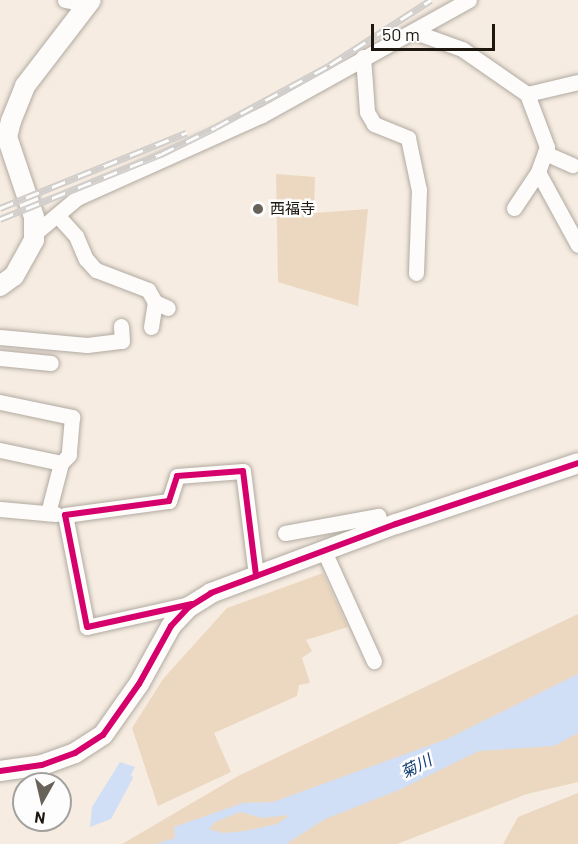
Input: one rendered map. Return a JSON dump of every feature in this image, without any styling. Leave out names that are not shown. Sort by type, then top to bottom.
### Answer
[{"type":"street","points":[[65,0],[88,2]]},
{"type":"street","points":[[34,234],[77,198],[262,115],[469,0]]},
{"type":"street","points":[[0,287],[14,276],[30,253],[34,234],[34,217],[4,136],[25,86],[88,2]]},
{"type":"street","points":[[415,32],[462,49],[527,94],[547,147],[538,172],[514,208]]},
{"type":"street","points":[[363,57],[367,112],[374,124],[408,138],[419,190],[416,273]]},
{"type":"street","points":[[527,94],[578,82]]},
{"type":"street","points":[[545,153],[572,165]]},
{"type":"street","points":[[538,172],[578,245]]},
{"type":"street","points":[[57,215],[76,236],[86,259],[96,270],[148,290],[161,305],[152,327]]},
{"type":"street","points":[[0,337],[87,345],[122,340],[121,326]]},
{"type":"street","points":[[0,358],[51,363]]},
{"type":"street","points":[[0,402],[72,417],[69,454],[61,463],[48,513]]},
{"type":"street","points":[[0,450],[61,463]]},
{"type":"street","points":[[65,515],[87,627],[194,603],[256,576],[382,529],[578,463]]},
{"type":"street","points":[[0,509],[65,515],[170,501],[177,476],[243,471],[256,576]]},
{"type":"street","points":[[285,533],[378,516],[382,529]]},
{"type":"street","points":[[324,551],[374,662]]},
{"type":"street","points":[[0,771],[42,765],[75,753],[103,735],[139,684],[171,626],[194,603]]},
{"type":"shaded area","points":[[276,174],[315,177],[314,213],[368,209],[358,306],[278,282]]},
{"type":"shaded area","points":[[323,573],[348,627],[306,640],[312,651],[302,658],[310,683],[299,685],[297,696],[214,733],[231,772],[158,806],[132,728],[163,679],[227,608]]},
{"type":"shaded area","points":[[578,614],[578,782],[527,794],[397,844],[122,844],[238,776]]},
{"type":"shaded area","points":[[578,793],[578,844],[503,844],[518,817]]},
{"type":"water","name":"菊川","points":[[578,674],[578,733],[554,746],[479,751],[399,790],[325,819],[286,844],[156,844],[175,838],[174,827],[243,803],[273,802],[447,739]],"holes":[[[240,812],[262,818],[290,815],[277,824],[245,831],[223,833],[209,829],[215,822]]]},
{"type":"water","points":[[120,762],[135,767],[131,775],[133,778],[111,819],[90,827],[92,807]]},
{"type":"railway","points":[[0,219],[161,154],[216,127],[330,65],[431,0]]},
{"type":"railway","points":[[0,208],[186,133]]},
{"type":"cycle path","points":[[0,771],[42,765],[75,753],[103,735],[139,684],[171,626],[189,607],[211,593],[396,524],[578,463]]},
{"type":"cycle path","points":[[192,604],[87,627],[65,515],[169,501],[177,476],[243,471],[256,576]]},
{"type":"place","name":"西福寺","points":[[258,209]]}]
